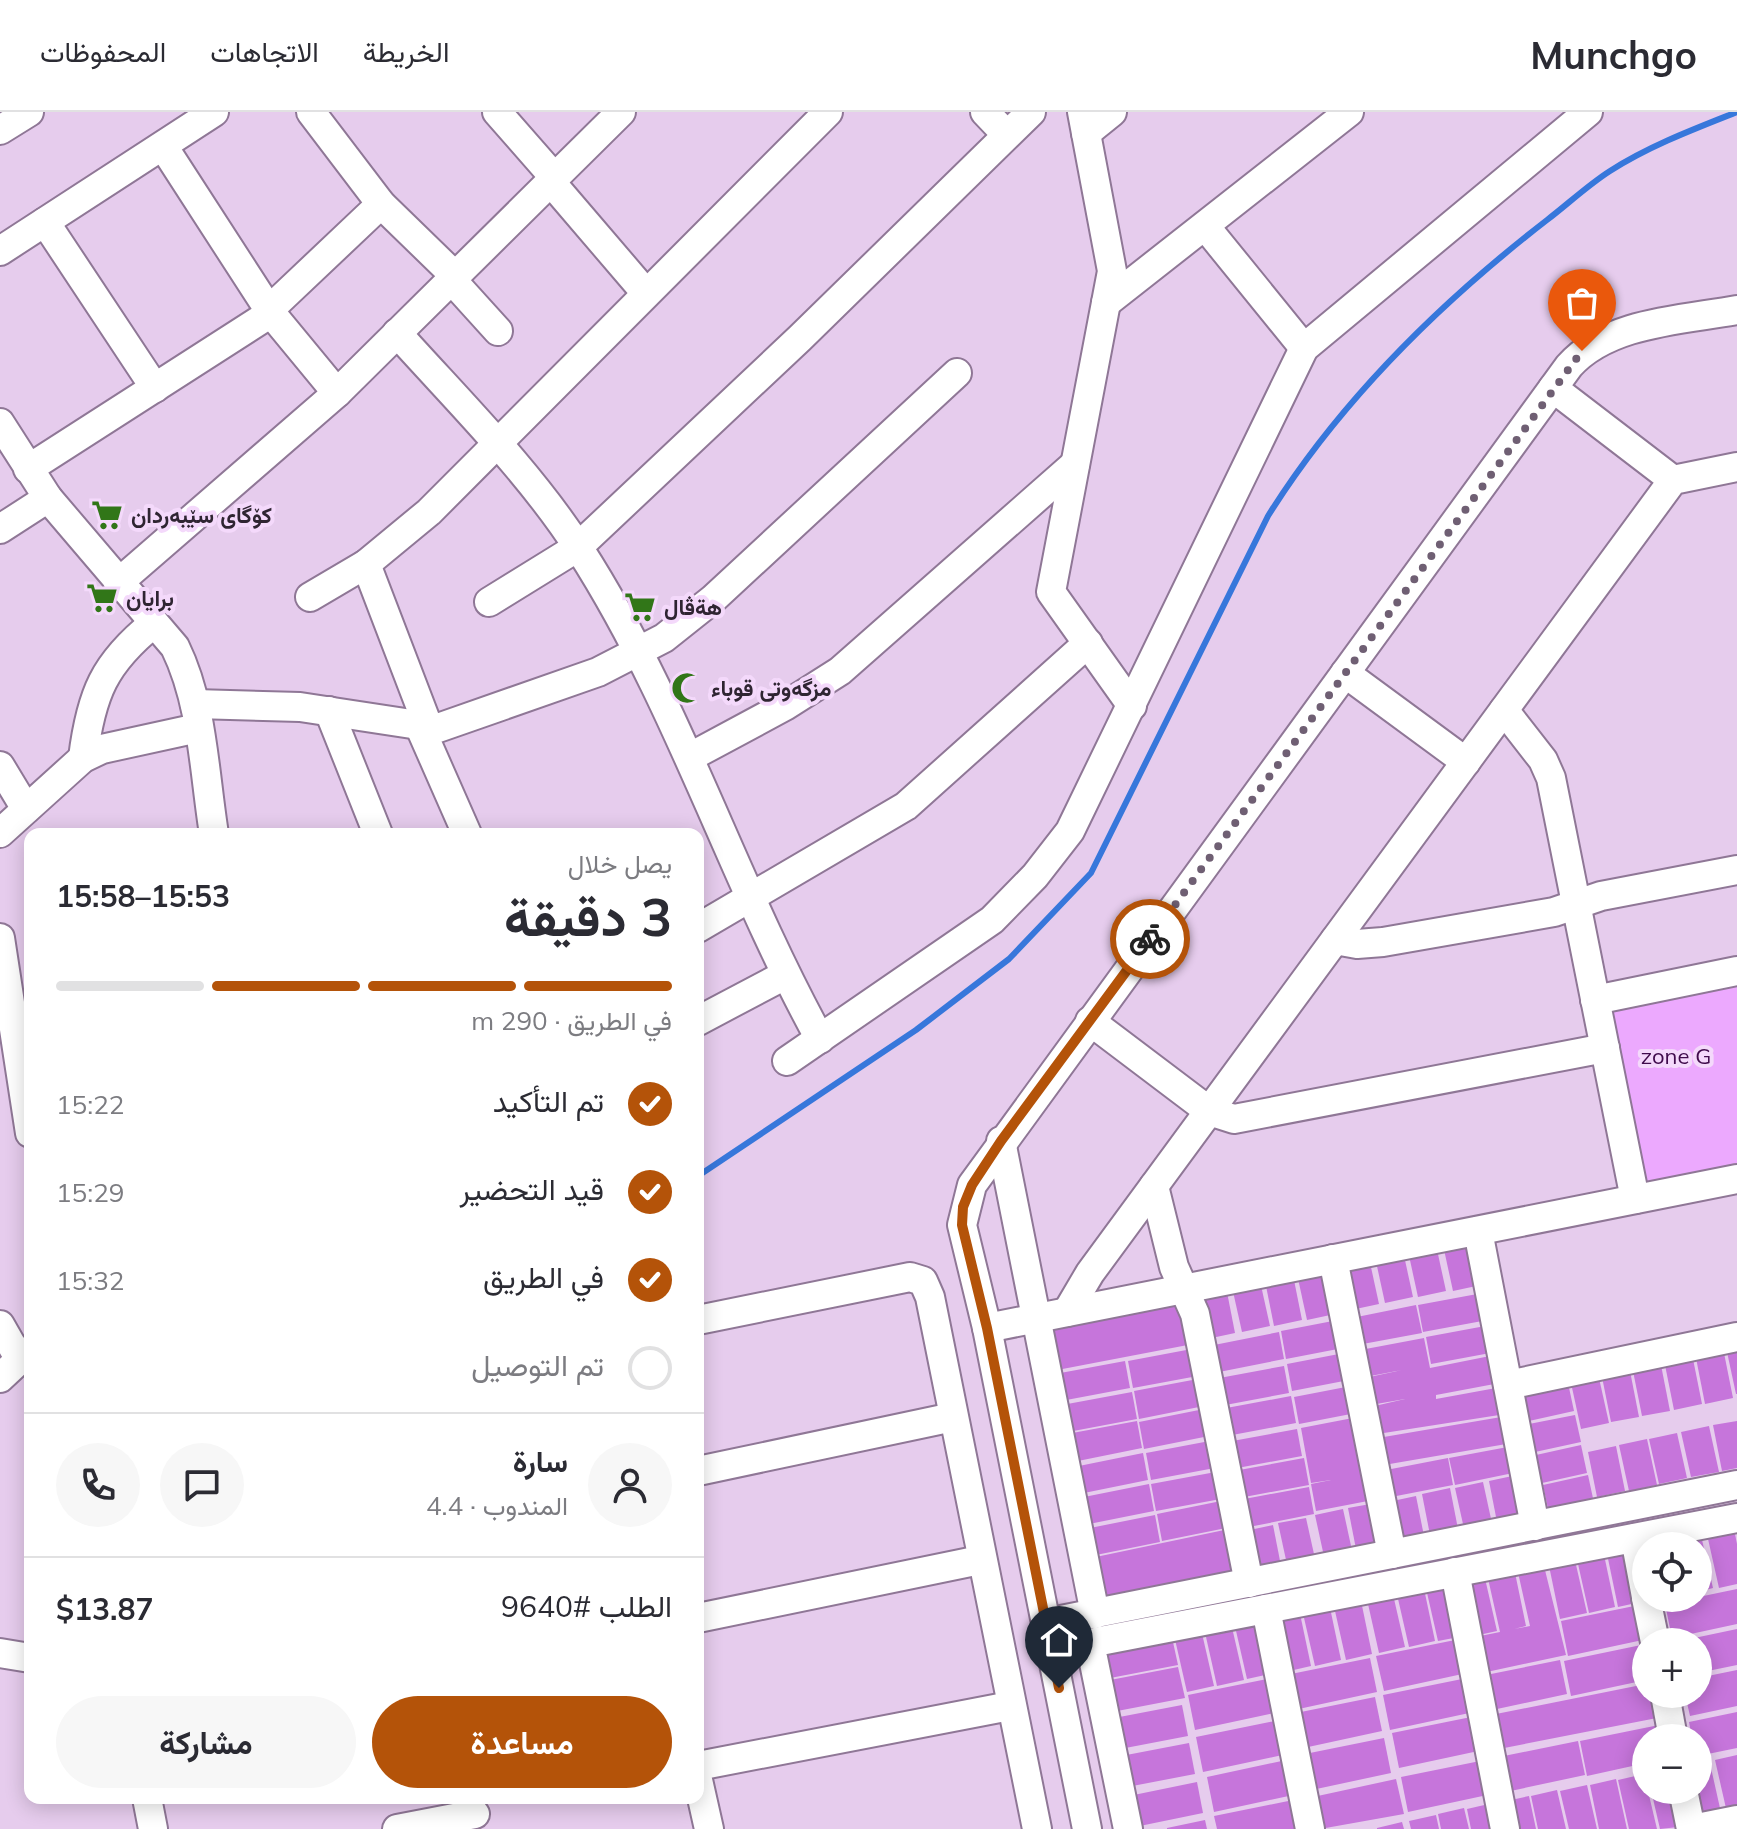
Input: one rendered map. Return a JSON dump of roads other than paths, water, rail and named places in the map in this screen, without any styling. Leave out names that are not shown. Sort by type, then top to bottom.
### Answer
[{"type":"street","points":[[0,130],[29,112]]},
{"type":"street","points":[[0,251],[214,112]]},
{"type":"street","points":[[311,112],[381,204],[452,277],[498,331]]},
{"type":"street","points":[[497,112],[645,292]]},
{"type":"street","points":[[118,583],[337,393],[621,112]]},
{"type":"street","points":[[310,597],[366,564],[429,512],[645,292],[828,112]]},
{"type":"street","points":[[985,112],[1006,134]]},
{"type":"street","points":[[489,602],[578,547],[800,338],[1031,112]]},
{"type":"street","points":[[1112,112],[1084,122],[1112,271],[1051,592],[1132,706]]},
{"type":"street","points":[[1106,303],[1349,112]]},
{"type":"street","points":[[787,1061],[992,920],[1035,876],[1070,831],[1304,348],[1588,112]]},
{"type":"street","points":[[163,146],[270,311],[337,393]]},
{"type":"street","points":[[28,469],[270,311],[381,204]]},
{"type":"street","points":[[45,222],[155,388]]},
{"type":"street","points":[[1205,226],[1304,348]]},
{"type":"street","points":[[1087,1829],[987,1328],[962,1225],[972,1185],[1001,1141],[1582,351],[1621,333],[1737,310]]},
{"type":"street","points":[[397,333],[497,444],[578,547],[640,653],[690,757],[785,975],[820,1039]]},
{"type":"street","points":[[0,833],[83,758],[197,716],[329,711],[438,728],[539,695],[640,653],[664,638],[745,571],[957,373]]},
{"type":"street","points":[[1553,388],[1673,480]]},
{"type":"street","points":[[0,423],[48,498],[154,623],[181,660],[197,716],[213,828]]},
{"type":"street","points":[[690,757],[785,706],[840,671],[1075,464]]},
{"type":"street","points":[[1067,1312],[1090,1273],[1673,480],[1737,467]]},
{"type":"street","points":[[0,529],[48,498]]},
{"type":"street","points":[[366,564],[465,828]]},
{"type":"street","points":[[83,758],[87,721],[98,687],[113,661],[154,623]]},
{"type":"street","points":[[704,925],[906,806],[1088,643]]},
{"type":"street","points":[[1345,673],[1466,762]]},
{"type":"street","points":[[1504,710],[1543,760],[1551,778],[1635,1199]]},
{"type":"street","points":[[329,711],[376,828]]},
{"type":"street","points":[[0,766],[26,809]]},
{"type":"street","points":[[1335,940],[1357,944],[1383,942],[1554,912],[1576,904],[1737,870]]},
{"type":"street","points":[[0,938],[4,984],[24,1076]]},
{"type":"street","points":[[1595,1000],[1737,971]]},
{"type":"street","points":[[704,1018],[785,975]]},
{"type":"street","points":[[1090,1021],[1209,1111],[1234,1119],[1605,1048]]},
{"type":"street","points":[[1001,1141],[1095,1614]]},
{"type":"street","points":[[987,1328],[1737,1179]]},
{"type":"street","points":[[1154,1186],[1183,1289],[1195,1314],[1249,1583]]},
{"type":"street","points":[[1478,1231],[1535,1526]]},
{"type":"street","points":[[1333,1259],[1392,1554]]},
{"type":"street","points":[[704,1319],[910,1277],[923,1281],[930,1297],[980,1560],[1037,1829]]},
{"type":"street","points":[[0,1325],[17,1363]]},
{"type":"street","points":[[1508,1385],[1737,1337]]},
{"type":"street","points":[[704,1470],[953,1417]]},
{"type":"street","points":[[1046,1623],[1737,1485]]},
{"type":"street","points":[[1666,1532],[1737,1518]]},
{"type":"street","points":[[1128,1829],[1090,1643],[1632,1539]]},
{"type":"street","points":[[704,1617],[980,1560]]},
{"type":"street","points":[[1455,1572],[1505,1829]]},
{"type":"street","points":[[1266,1609],[1310,1829]]},
{"type":"street","points":[[0,1653],[24,1657]]},
{"type":"street","points":[[704,1765],[1010,1706]]},
{"type":"street","points":[[148,1804],[153,1829]]},
{"type":"street","points":[[703,1804],[709,1829]]},
{"type":"street","points":[[1686,1804],[1691,1829],[1737,1820]]},
{"type":"street","points":[[397,1829],[475,1814]]},
{"type":"waterway","points":[[704,1172],[916,1030],[1009,959],[1091,873],[1268,516],[1296,474],[1360,393],[1431,319],[1602,176],[1656,146],[1737,112]]},
{"type":"place","name":"کۆگای سێبەردان","points":[[107,515]]},
{"type":"place","name":"برايان","points":[[102,598]]},
{"type":"place","name":"هةڤال","points":[[640,607]]},
{"type":"place","name":"مزگەوتی قوباء","points":[[687,688]]},
{"type":"park label","name":"zone G","points":[[1676,1056]]}]
